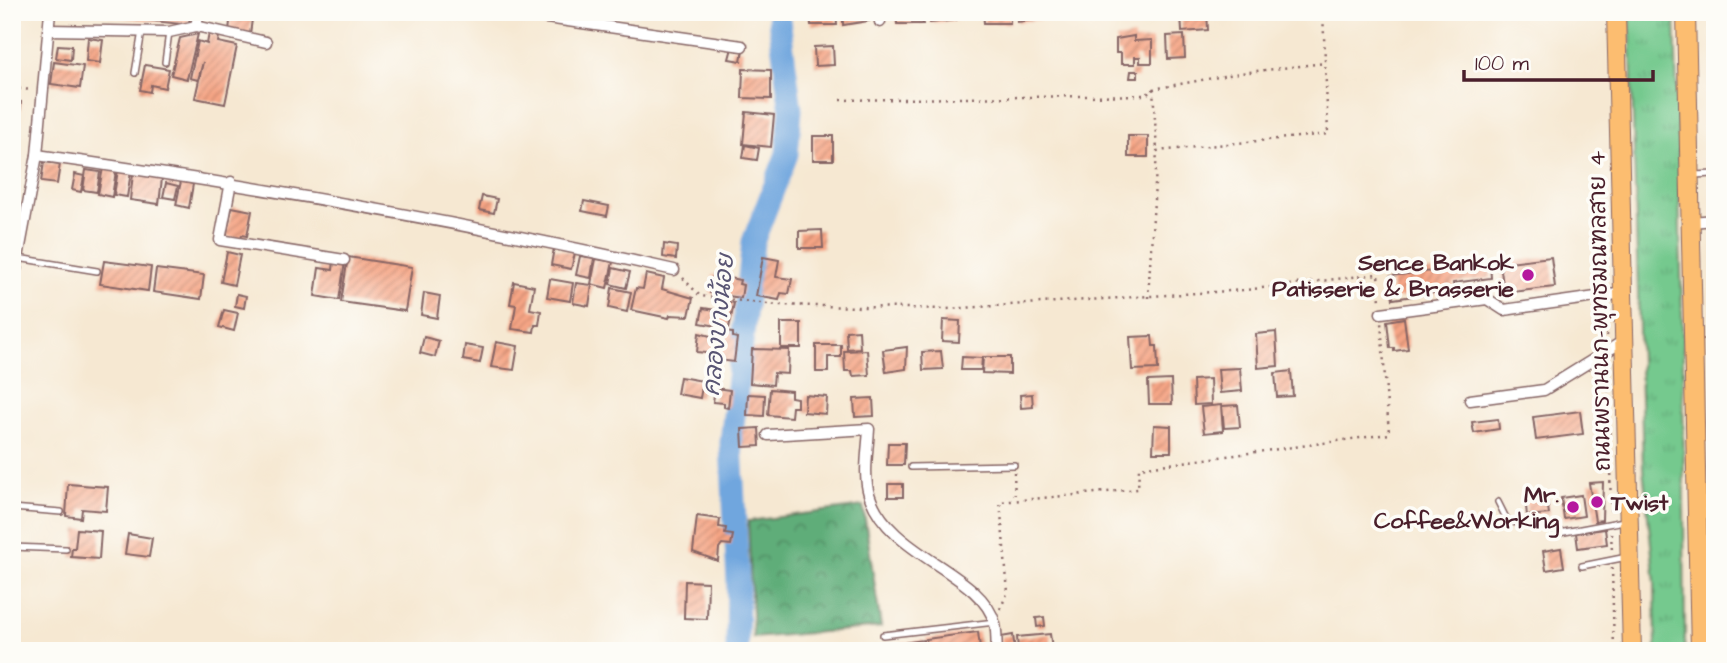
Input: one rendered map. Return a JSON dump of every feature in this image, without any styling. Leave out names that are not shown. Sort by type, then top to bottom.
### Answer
[{"type":"main road","name":"ถนนพรานนก-พุทธมณฑลสาย 4","points":[[1616,12],[1615,295],[1625,340],[1620,522],[1630,556],[1632,651]]},
{"type":"main road","points":[[1686,12],[1700,651]]},
{"type":"street","points":[[12,290],[37,155],[50,12]]},
{"type":"street","points":[[196,26],[199,12]]},
{"type":"street","points":[[505,12],[742,46]]},
{"type":"street","points":[[48,30],[169,32],[196,26],[266,42]]},
{"type":"street","points":[[37,155],[231,182],[535,238],[674,270]]},
{"type":"street","points":[[231,182],[220,240],[344,260]]},
{"type":"street","points":[[1691,222],[1715,220]]},
{"type":"street","points":[[1381,313],[1487,299],[1504,310],[1615,295]]},
{"type":"street","points":[[1470,400],[1544,390],[1625,340]]},
{"type":"street","points":[[768,435],[869,429],[868,492],[879,517],[910,548],[980,596],[995,622],[997,651]]},
{"type":"street","points":[[1696,510],[1715,506]]},
{"type":"lane","points":[[135,73],[142,32]]},
{"type":"lane","points":[[165,62],[169,32]]},
{"type":"lane","points":[[1690,176],[1715,174]]},
{"type":"lane","points":[[18,258],[97,271]]},
{"type":"lane","points":[[911,467],[1014,465]]},
{"type":"lane","points":[[1498,502],[1508,522],[1527,523],[1559,533],[1620,522]]},
{"type":"lane","points":[[12,508],[61,512]]},
{"type":"lane","points":[[12,547],[66,549]]},
{"type":"lane","points":[[1582,566],[1630,556]]},
{"type":"lane","points":[[883,635],[995,622]]},
{"type":"path","points":[[1157,151],[1328,134],[1323,12]]},
{"type":"path","points":[[839,100],[1146,95],[1153,89],[1240,73],[1325,63]]},
{"type":"path","points":[[12,88],[43,92]]},
{"type":"path","points":[[1148,298],[1157,151],[1153,89]]},
{"type":"path","points":[[1605,228],[1615,295],[1608,351],[1620,522],[1612,560],[1614,651]]},
{"type":"path","points":[[674,270],[700,296],[777,305],[947,309],[1148,298],[1378,275],[1389,434],[1139,468],[1138,489],[1000,502],[1008,592],[995,622]]},
{"type":"path","points":[[1014,465],[1016,500]]},
{"type":"green space","points":[[1630,12],[1675,12],[1683,356],[1685,651],[1656,651],[1655,583],[1643,468]]},
{"type":"green space","points":[[863,506],[881,627],[753,638],[748,521]]},
{"type":"building","points":[[110,12],[190,12],[189,25],[109,16]]},
{"type":"building","points":[[231,12],[253,12],[250,34],[229,31]]},
{"type":"building","points":[[810,12],[836,12],[837,25],[811,25]]},
{"type":"building","points":[[843,12],[869,12],[869,21],[843,25]]},
{"type":"building","points":[[896,12],[922,12],[923,24],[897,24]]},
{"type":"building","points":[[929,12],[955,12],[956,20],[930,23]]},
{"type":"building","points":[[983,12],[1010,12],[1010,23],[984,23]]},
{"type":"building","points":[[1017,12],[1043,12],[1043,19],[1017,22]]},
{"type":"building","points":[[1071,12],[1097,12],[1097,21],[1071,20]]},
{"type":"building","points":[[1101,12],[1127,12],[1127,18],[1101,21]]},
{"type":"building","points":[[1207,12],[1208,30],[1182,32],[1181,14]]},
{"type":"building","points":[[209,33],[219,36],[218,42],[237,46],[225,104],[195,98],[203,62],[198,80],[190,78],[198,41],[207,44]]},
{"type":"building","points":[[198,34],[187,79],[171,75],[180,38]]},
{"type":"building","points":[[1184,35],[1185,58],[1168,59],[1167,36]]},
{"type":"building","points":[[1134,36],[1134,41],[1152,40],[1152,63],[1140,63],[1140,57],[1135,57],[1135,64],[1121,64],[1121,53],[1116,53],[1116,39]]},
{"type":"building","points":[[88,38],[103,40],[100,63],[86,61]]},
{"type":"building","points":[[58,45],[72,46],[71,60],[56,58]]},
{"type":"building","points":[[833,46],[834,65],[815,66],[814,47]]},
{"type":"building","points":[[732,48],[743,50],[741,61],[729,59]]},
{"type":"building","points":[[54,62],[83,66],[80,88],[51,84]]},
{"type":"building","points":[[145,65],[169,69],[165,88],[151,85],[150,92],[140,90]]},
{"type":"building","points":[[743,69],[771,70],[771,99],[742,98]]},
{"type":"building","points":[[1131,71],[1138,71],[1138,78],[1130,78]]},
{"type":"building","points":[[12,101],[21,102],[17,142],[12,141]]},
{"type":"building","points":[[746,112],[774,115],[771,147],[743,144]]},
{"type":"building","points":[[813,136],[833,136],[833,160],[813,160]]},
{"type":"building","points":[[1128,136],[1148,136],[1148,157],[1128,157]]},
{"type":"building","points":[[745,145],[759,148],[757,160],[743,158]]},
{"type":"building","points":[[44,162],[60,164],[57,184],[41,182]]},
{"type":"building","points":[[103,168],[116,171],[112,197],[98,194]]},
{"type":"building","points":[[86,170],[100,172],[97,192],[83,190]]},
{"type":"building","points":[[118,170],[131,172],[127,197],[114,195]]},
{"type":"building","points":[[75,174],[84,176],[81,192],[72,190]]},
{"type":"building","points":[[133,174],[162,178],[159,204],[130,200]]},
{"type":"building","points":[[181,181],[193,184],[189,208],[176,205]]},
{"type":"building","points":[[166,183],[178,186],[175,199],[163,197]]},
{"type":"building","points":[[482,196],[497,199],[494,213],[479,210]]},
{"type":"building","points":[[584,201],[609,206],[607,216],[582,211]]},
{"type":"building","points":[[232,207],[252,211],[247,236],[242,235],[241,239],[226,236]]},
{"type":"building","points":[[822,230],[823,248],[799,248],[799,231]]},
{"type":"building","points":[[664,244],[677,246],[676,259],[663,257]]},
{"type":"building","points":[[554,248],[575,253],[571,269],[551,265]]},
{"type":"building","points":[[227,252],[240,255],[234,285],[221,282]]},
{"type":"building","points":[[580,256],[594,258],[591,278],[576,275]]},
{"type":"building","points":[[348,257],[412,267],[405,311],[341,302]]},
{"type":"building","points":[[763,257],[779,260],[776,277],[792,279],[789,294],[781,293],[779,300],[756,296]]},
{"type":"building","name":"Sence Bankok Patisserie & Brasserie","points":[[1551,257],[1555,287],[1504,293],[1500,263]]},
{"type":"building","points":[[596,259],[613,262],[607,288],[591,284]]},
{"type":"building","points":[[104,261],[151,267],[148,291],[100,284]]},
{"type":"building","points":[[334,261],[345,262],[339,300],[315,296],[319,268],[333,270]]},
{"type":"building","points":[[1490,264],[1491,278],[1453,283],[1454,290],[1393,299],[1390,276]]},
{"type":"building","points":[[613,268],[630,272],[626,288],[610,284]]},
{"type":"building","points":[[156,269],[204,275],[201,299],[153,292]]},
{"type":"building","points":[[646,274],[664,278],[662,289],[693,298],[689,316],[670,315],[669,318],[631,310],[636,288],[643,289]]},
{"type":"building","points":[[713,275],[740,280],[739,284],[743,285],[741,298],[710,293]]},
{"type":"building","points":[[550,279],[573,283],[570,301],[547,297]]},
{"type":"building","points":[[514,282],[534,286],[530,309],[541,311],[539,325],[535,325],[534,332],[512,329],[516,305],[510,304]]},
{"type":"building","points":[[576,283],[592,285],[589,306],[573,303]]},
{"type":"building","points":[[612,288],[631,292],[627,312],[609,308]]},
{"type":"building","points":[[424,293],[440,296],[437,318],[421,315]]},
{"type":"building","points":[[237,294],[246,296],[244,308],[235,306]]},
{"type":"building","points":[[724,301],[734,303],[729,328],[700,323],[703,308],[722,311]]},
{"type":"building","points":[[224,310],[238,313],[234,331],[219,327]]},
{"type":"building","points":[[1404,318],[1408,349],[1394,351],[1394,348],[1390,348],[1387,321]]},
{"type":"building","points":[[943,320],[960,321],[959,342],[942,341]]},
{"type":"building","points":[[781,323],[801,323],[801,348],[781,348]]},
{"type":"building","points":[[859,330],[860,348],[847,349],[846,331]]},
{"type":"building","points":[[722,332],[733,333],[733,337],[737,338],[734,362],[718,360]]},
{"type":"building","points":[[1276,332],[1278,366],[1258,368],[1256,334]]},
{"type":"building","points":[[699,333],[718,338],[716,354],[697,352]]},
{"type":"building","points":[[1152,336],[1153,346],[1157,346],[1158,369],[1132,370],[1130,337]]},
{"type":"building","points":[[424,337],[439,341],[435,357],[420,353]]},
{"type":"building","points":[[496,342],[518,346],[514,370],[491,367]]},
{"type":"building","points":[[465,345],[483,348],[480,363],[463,360]]},
{"type":"building","points":[[816,345],[841,345],[841,357],[828,357],[828,372],[816,372]]},
{"type":"building","points":[[907,347],[906,369],[886,372],[883,350]]},
{"type":"building","points":[[752,349],[789,350],[788,374],[774,373],[773,385],[750,383]]},
{"type":"building","points":[[867,350],[869,375],[853,376],[852,371],[845,371],[844,351]]},
{"type":"building","points":[[941,351],[943,369],[923,370],[922,352]]},
{"type":"building","points":[[962,357],[982,358],[981,370],[961,370]]},
{"type":"building","points":[[983,357],[1010,357],[1010,374],[982,373]]},
{"type":"building","points":[[1240,368],[1242,391],[1220,393],[1218,369]]},
{"type":"building","points":[[1291,371],[1293,396],[1277,397],[1275,373]]},
{"type":"building","points":[[680,377],[703,381],[700,398],[677,394]]},
{"type":"building","points":[[1210,379],[1211,404],[1194,405],[1193,380]]},
{"type":"building","points":[[1171,380],[1172,404],[1149,404],[1148,381]]},
{"type":"building","points":[[715,388],[730,390],[728,408],[724,407],[724,403],[713,402]]},
{"type":"building","points":[[770,389],[791,391],[791,397],[797,398],[797,407],[792,407],[791,417],[768,415]]},
{"type":"building","points":[[748,394],[765,395],[764,416],[747,415]]},
{"type":"building","points":[[1032,394],[1033,407],[1021,408],[1020,395]]},
{"type":"building","points":[[805,395],[827,397],[826,414],[804,412]]},
{"type":"building","points":[[873,398],[874,416],[855,417],[854,399]]},
{"type":"building","points":[[1221,405],[1223,431],[1204,433],[1201,407]]},
{"type":"building","points":[[1238,405],[1240,427],[1224,428],[1222,406]]},
{"type":"building","points":[[1580,411],[1583,434],[1536,440],[1533,417]]},
{"type":"building","points":[[1498,419],[1499,429],[1474,433],[1472,422]]},
{"type":"building","points":[[1154,425],[1171,426],[1171,452],[1153,452]]},
{"type":"building","points":[[759,428],[760,446],[743,447],[742,429]]},
{"type":"building","points":[[888,443],[905,443],[904,465],[887,465]]},
{"type":"building","name":"Twist","points":[[1603,482],[1602,520],[1595,521],[1589,483]]},
{"type":"building","points":[[68,484],[108,487],[106,511],[82,509],[81,518],[66,516]]},
{"type":"building","points":[[888,484],[903,484],[903,497],[888,497]]},
{"type":"building","points":[[1546,493],[1549,514],[1527,516],[1525,496]]},
{"type":"building","name":"Mr. Coffee&Working","points":[[1581,495],[1584,516],[1564,519],[1561,498]]},
{"type":"building","points":[[697,516],[720,519],[719,527],[726,528],[725,534],[733,535],[731,545],[722,544],[719,548],[718,561],[693,552]]},
{"type":"building","points":[[77,529],[101,531],[99,559],[71,557]]},
{"type":"building","points":[[1605,529],[1607,544],[1578,548],[1576,533]]},
{"type":"building","points":[[128,534],[152,538],[149,557],[125,554]]},
{"type":"building","points":[[1561,548],[1564,567],[1546,570],[1543,551]]},
{"type":"building","points":[[685,581],[708,582],[707,619],[684,618]]},
{"type":"building","points":[[1044,617],[1045,626],[1037,627],[1036,618]]},
{"type":"building","points":[[978,632],[980,648],[928,651],[926,639]]},
{"type":"building","points":[[1050,634],[1052,648],[1018,650],[1017,637]]},
{"type":"building","points":[[1013,635],[1015,651],[1002,651],[1001,637]]},
{"type":"building","points":[[923,640],[925,651],[872,651],[872,647]]},
{"type":"waterway","name":"คลองบางน้อย","points":[[737,651],[738,582],[731,443],[753,242],[787,154],[791,110],[778,12]]},
{"type":"place","name":"Sence Bankok Patisserie & Brasserie","points":[[1528,275]]},
{"type":"place","name":"Twist","points":[[1597,502]]},
{"type":"place","name":"Mr. Coffee&Working","points":[[1573,507]]}]
